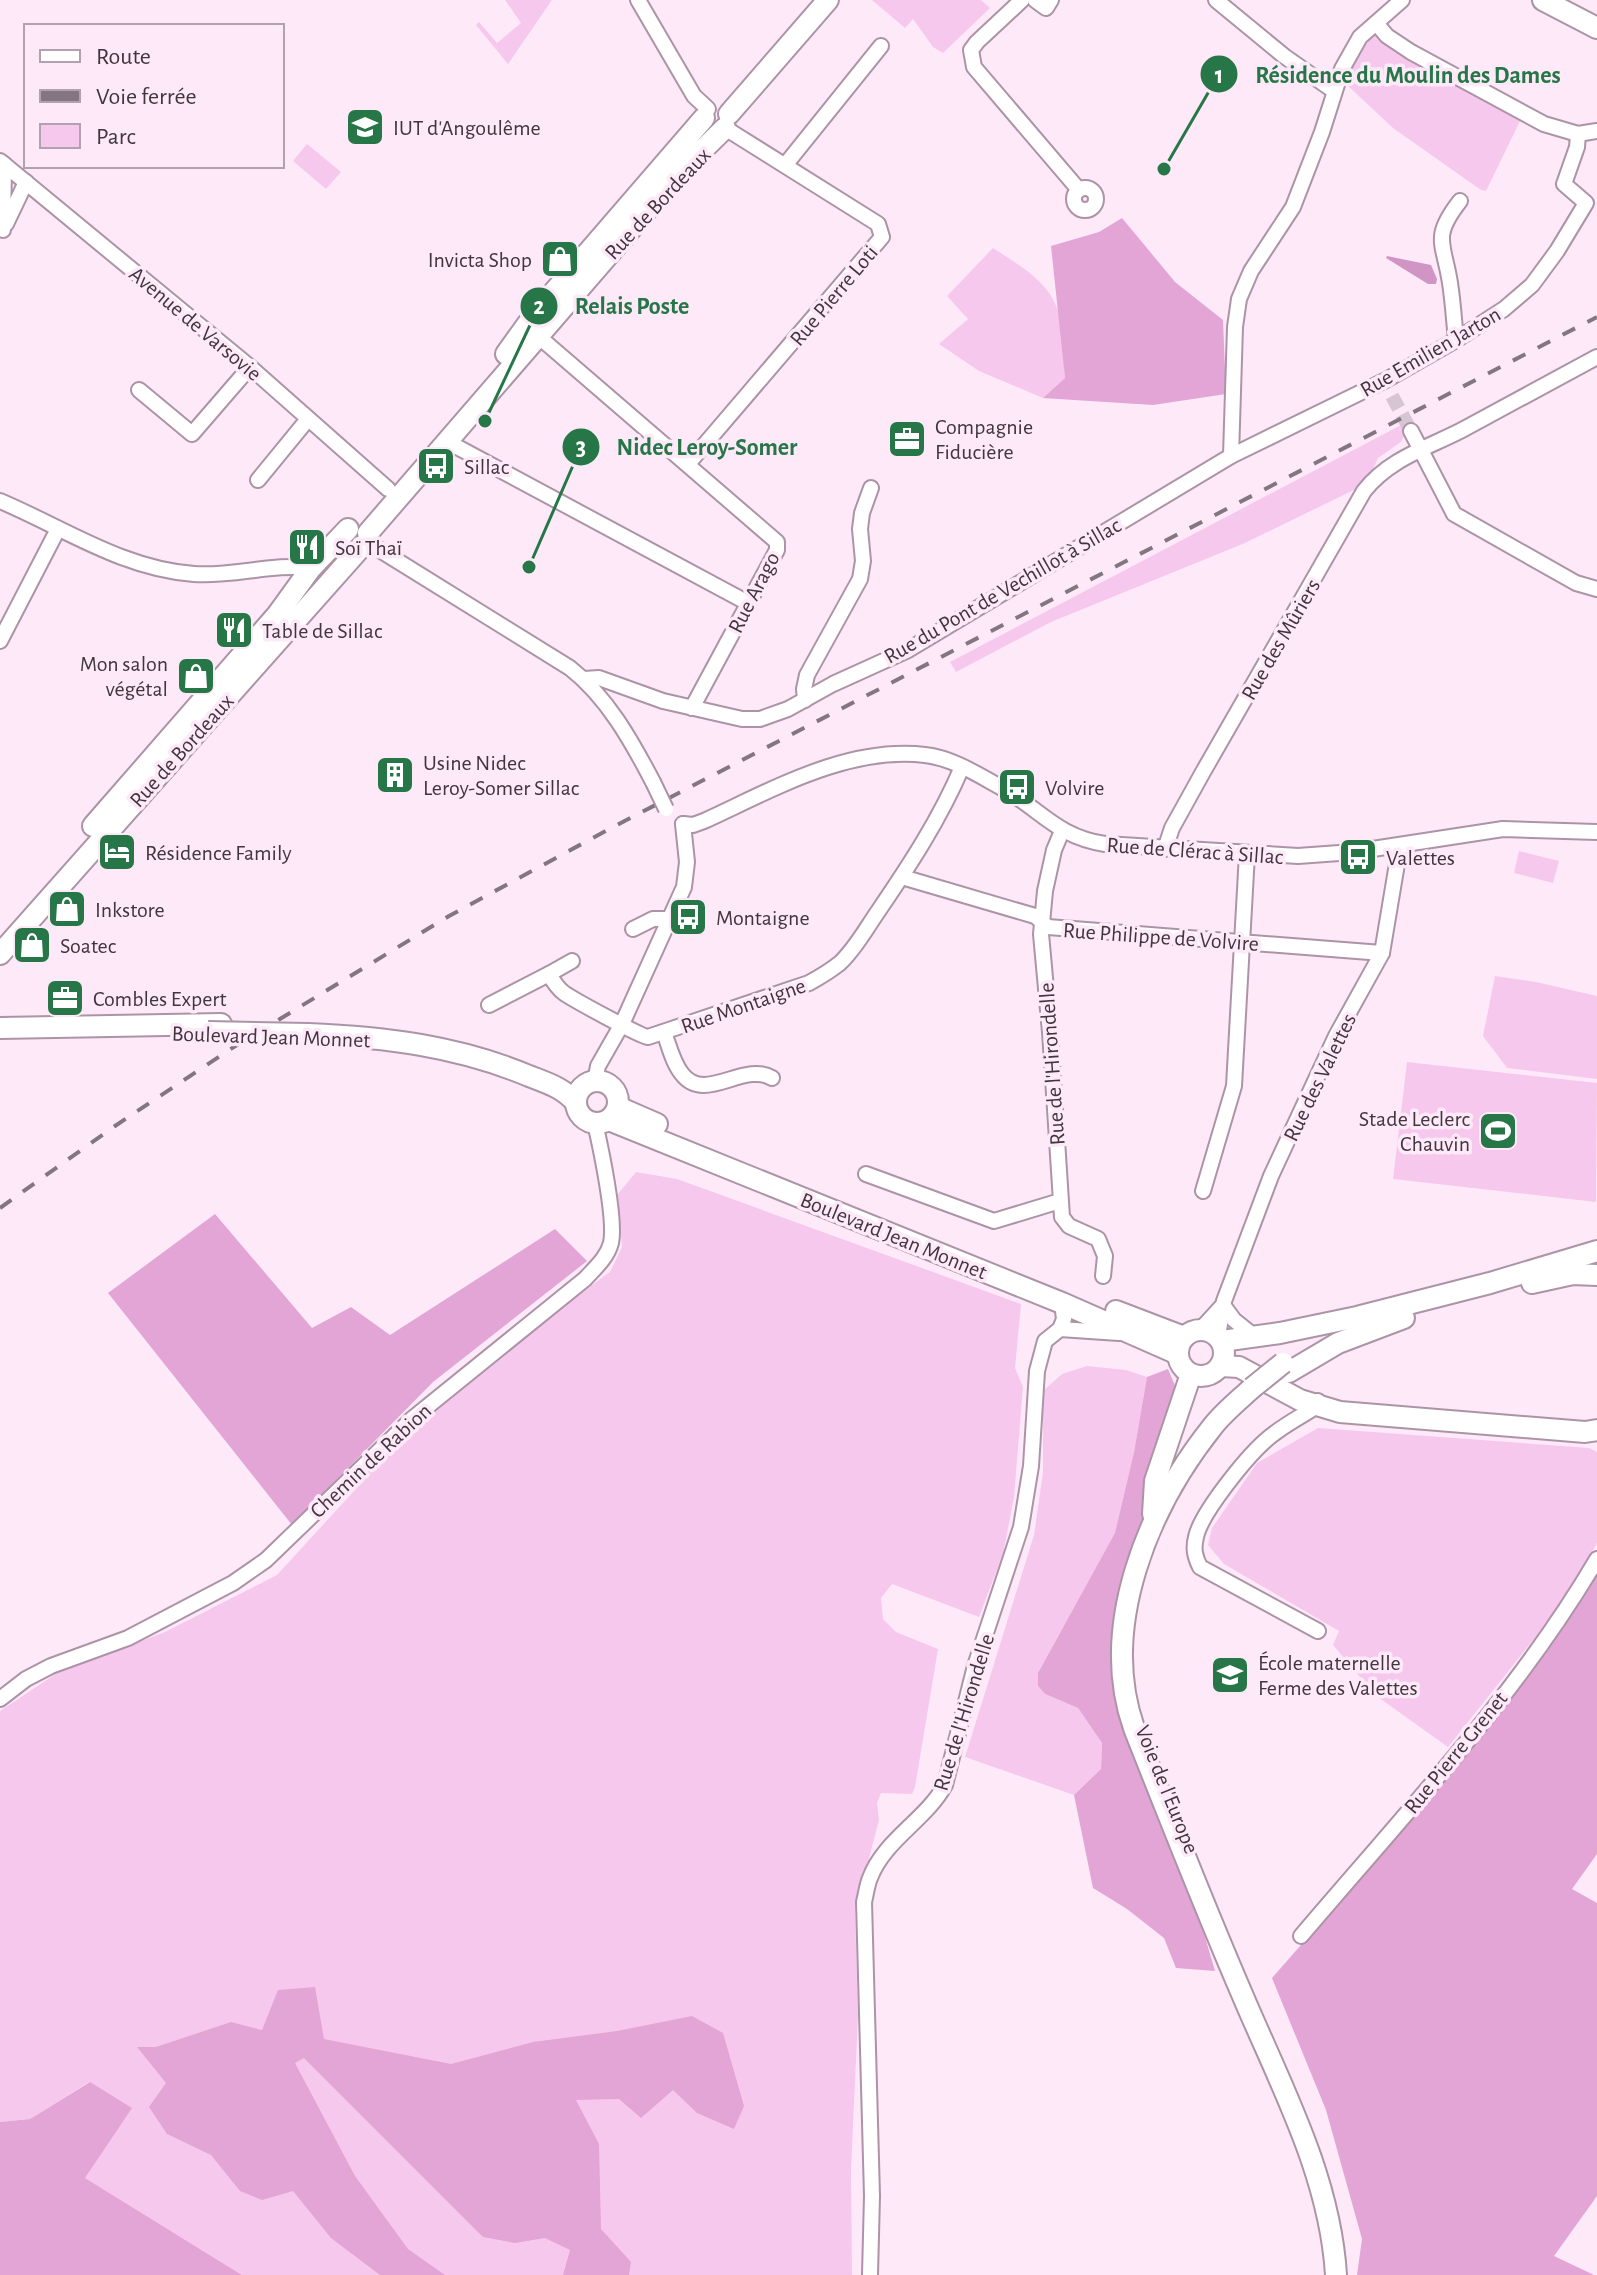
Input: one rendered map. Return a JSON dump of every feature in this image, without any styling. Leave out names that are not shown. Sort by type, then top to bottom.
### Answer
[{"type":"main road","name":"Rue de Bordeaux","points":[[0,954],[360,535],[681,171],[731,96],[813,0]]},
{"type":"main road","name":"Rue de Bordeaux","points":[[0,933],[277,615],[311,568],[360,535],[388,489],[507,352],[534,315],[717,115],[828,0]]},
{"type":"main road","points":[[1543,0],[1597,28]]},
{"type":"main road","points":[[0,1028],[310,1030],[439,1038],[521,1062],[584,1091],[605,1082],[618,1097],[607,1116]]},
{"type":"main road","name":"Boulevard Jean Monnet","points":[[0,1041],[214,1028]]},
{"type":"main road","points":[[584,1091],[582,1117],[607,1116],[1207,1344],[1239,1367],[1340,1412],[1585,1432],[1597,1430]]},
{"type":"main road","name":"Boulevard Jean Monnet","points":[[607,1116],[1135,1334],[1207,1344]]},
{"type":"main road","points":[[1493,1287],[1597,1251]]},
{"type":"main road","name":"Voie de l'Europe","points":[[1336,2275],[1321,2187],[1304,2140],[1205,1908],[1129,1715],[1123,1638],[1128,1603],[1142,1552],[1160,1508],[1180,1471],[1214,1424],[1324,1339],[1371,1320],[1597,1260]]},
{"type":"main road","points":[[1207,1344],[1204,1376],[1191,1374],[1180,1363],[1207,1344],[1357,1317],[1493,1287],[1573,1274],[1597,1275]]},
{"type":"main road","points":[[1142,1552],[1154,1511],[1155,1481],[1191,1374]]},
{"type":"main road","name":"Voie de l'Europe","points":[[1256,1390],[1211,1442],[1184,1481],[1164,1519],[1145,1570],[1135,1612],[1131,1677],[1144,1736],[1316,2147],[1331,2190],[1341,2235],[1344,2275]]},
{"type":"main road","points":[[1311,1399],[1426,1410],[1597,1420]]},
{"type":"street","points":[[638,0],[694,96],[717,115]]},
{"type":"street","points":[[1022,0],[971,50],[974,67],[1079,190]]},
{"type":"street","points":[[1035,0],[1046,8],[1051,0]]},
{"type":"street","points":[[1216,0],[1284,56],[1334,91]]},
{"type":"street","points":[[1231,456],[1235,327],[1239,299],[1251,271],[1293,207],[1327,119],[1342,69],[1360,37],[1402,0]]},
{"type":"street","points":[[1376,23],[1387,36],[1411,52],[1544,124],[1578,134],[1597,131]]},
{"type":"street","points":[[786,164],[881,46]]},
{"type":"street","name":"Rue Pierre Loti","points":[[688,464],[882,237],[878,224],[717,115]]},
{"type":"street","name":"Rue Emilien Jarton","points":[[1231,456],[1386,380],[1504,309],[1532,285],[1586,203],[1564,184],[1577,147],[1578,134]]},
{"type":"street","points":[[1,233],[2,162]]},
{"type":"street","name":"Avenue de Varsovie","points":[[2,162],[250,367],[388,489]]},
{"type":"street","points":[[1,233],[26,182]]},
{"type":"street","points":[[1456,340],[1451,287],[1441,240],[1444,225],[1460,201]]},
{"type":"street","name":"Rue Arago","points":[[538,336],[777,542],[777,550],[692,708]]},
{"type":"street","name":"Rue des Mûriers","points":[[1165,849],[1172,828],[1203,772],[1364,491],[1376,476],[1420,449],[1460,431],[1597,357]]},
{"type":"street","points":[[139,390],[192,434],[250,367]]},
{"type":"street","points":[[1386,380],[1392,396]]},
{"type":"street","points":[[258,480],[308,419]]},
{"type":"street","points":[[1411,431],[1454,514],[1576,583],[1597,589]]},
{"type":"street","points":[[446,441],[748,603]]},
{"type":"street","name":"Rue du Pont de Vechillot à Sillac","points":[[584,679],[599,678],[692,708],[751,720],[772,716],[908,650],[1231,456]]},
{"type":"street","points":[[805,700],[807,675],[860,579],[863,561],[860,529],[864,504],[871,488]]},
{"type":"street","points":[[0,501],[129,561],[171,572],[216,574],[311,568]]},
{"type":"street","points":[[0,641],[58,529]]},
{"type":"street","points":[[360,535],[584,679],[622,727],[666,809],[674,820],[683,824],[687,872],[671,919],[622,1024],[584,1091]]},
{"type":"street","name":"Rue de Clérac à Sillac","points":[[683,824],[704,821],[842,763],[889,756],[926,755],[962,767],[1007,791],[1062,831],[1088,841],[1165,849],[1309,856],[1400,846],[1432,838],[1503,829],[1597,832]]},
{"type":"street","name":"Rue Montaigne","points":[[549,974],[566,995],[644,1037],[825,975],[842,961],[858,941],[902,877],[947,802],[962,767]]},
{"type":"street","name":"Rue de l'Hirondelle","points":[[1060,1201],[1041,921],[1054,850],[1062,831]]},
{"type":"street","name":"Rue des Valettes","points":[[1207,1344],[1271,1176],[1336,1036],[1382,953],[1400,846]]},
{"type":"street","points":[[1203,1191],[1234,1086],[1247,854]]},
{"type":"street","name":"Rue Philippe de Volvire","points":[[902,877],[1035,916],[1048,927],[1382,953]]},
{"type":"street","points":[[633,929],[653,919],[671,919]]},
{"type":"street","points":[[489,1005],[572,961]]},
{"type":"street","points":[[664,1032],[677,1066],[689,1081],[707,1085],[757,1072],[772,1078]]},
{"type":"street","name":"Chemin de Rabion","points":[[0,1699],[26,1679],[51,1666],[128,1638],[233,1583],[266,1560],[412,1419],[585,1279],[603,1260],[611,1242],[607,1116]]},
{"type":"street","points":[[866,1174],[994,1221],[1060,1201],[1062,1217],[1069,1226],[1098,1239],[1105,1256],[1103,1276]]},
{"type":"street","name":"Rue de l'Hirondelle","points":[[870,2275],[872,2196],[864,1902],[878,1862],[896,1839],[937,1800],[945,1785],[975,1666],[1021,1527],[1031,1466],[1037,1371],[1045,1341],[1060,1329],[1064,1319],[1062,1303]]},
{"type":"street","points":[[1223,1305],[1234,1320],[1254,1336]]},
{"type":"street","points":[[1060,1329],[1135,1334]]},
{"type":"street","points":[[1311,1399],[1241,1467],[1202,1522],[1194,1555],[1200,1567],[1318,1631]]},
{"type":"street","name":"Rue Pierre Grenet","points":[[1301,1936],[1454,1757],[1568,1609],[1597,1559]]},
{"type":"green space","points":[[505,0],[552,0],[508,64],[476,25],[479,22],[497,43],[521,23]]},
{"type":"green space","points":[[872,0],[981,0],[990,8],[943,53],[933,47],[913,19],[905,28]]},
{"type":"green space","points":[[1373,34],[1522,117],[1486,191],[1393,128],[1345,83]]},
{"type":"green space","points":[[307,144],[341,172],[326,189],[293,161]]},
{"type":"green space","points":[[993,248],[1039,281],[1057,308],[1065,378],[1043,398],[979,371],[939,344],[968,319],[947,296]]},
{"type":"green space","points":[[1403,424],[1406,431],[1401,442],[1378,458],[1366,484],[1245,543],[1051,622],[956,672],[950,662]]},
{"type":"green space","points":[[1519,851],[1559,861],[1553,883],[1514,873]]},
{"type":"green space","points":[[1495,976],[1597,996],[1597,1079],[1507,1068],[1483,1036]]},
{"type":"green space","name":"Stade Leclerc Chauvin","points":[[1407,1062],[1597,1083],[1596,1202],[1393,1179]]},
{"type":"green space","points":[[636,1172],[677,1179],[1021,1304],[1015,1368],[1023,1387],[1014,1497],[1003,1554],[979,1617],[892,1584],[881,1598],[883,1619],[896,1632],[938,1649],[915,1787],[912,1794],[881,1793],[877,1803],[879,1820],[855,1912],[858,2016],[851,2169],[852,2275],[242,2275],[85,2178],[131,2108],[89,2082],[30,2119],[0,2122],[0,1711],[57,1673],[165,1632],[277,1575],[375,1468],[461,1386],[535,1326],[610,1272],[622,1247],[617,1195]]},
{"type":"green space","points":[[1087,1366],[1126,1370],[1147,1377],[1115,1534],[1038,1673],[1038,1686],[1045,1694],[1078,1708],[1102,1743],[1101,1769],[1074,1795],[965,1757],[1034,1535],[1043,1472],[1043,1391],[1062,1374]]},
{"type":"green space","points":[[1318,1428],[1589,1448],[1597,1452],[1597,1543],[1565,1600],[1448,1747],[1375,1695],[1333,1645],[1339,1631],[1224,1564],[1208,1545],[1212,1528],[1257,1463]]},
{"type":"shaded area","points":[[1122,218],[1175,282],[1223,320],[1226,394],[1153,405],[1043,398],[1065,378],[1051,246],[1099,232]]},
{"type":"shaded area","points":[[1387,256],[1431,265],[1436,284],[1428,284]]},
{"type":"shaded area","points":[[215,1214],[312,1328],[351,1307],[390,1335],[555,1229],[587,1261],[433,1382],[292,1525],[108,1293]]},
{"type":"shaded area","points":[[1168,1369],[1176,1388],[1147,1508],[1115,1619],[1116,1675],[1193,1896],[1215,1971],[1176,1968],[1164,1938],[1127,1909],[1093,1888],[1074,1795],[1101,1769],[1102,1743],[1078,1708],[1045,1694],[1038,1686],[1038,1673],[1115,1533],[1147,1377]]},
{"type":"shaded area","points":[[1597,1572],[1597,1854],[1572,1889],[1597,1903],[1597,2196],[1554,2256],[1594,2275],[1357,2275],[1362,2239],[1326,2110],[1272,1978],[1380,1855],[1572,1615]]},
{"type":"shaded area","points":[[315,1987],[324,2039],[451,2064],[533,2042],[617,2031],[692,2016],[723,2033],[744,2106],[734,2129],[697,2113],[673,2090],[641,2118],[619,2099],[576,2100],[599,2144],[601,2229],[631,2262],[629,2275],[563,2275],[570,2250],[545,2238],[515,2243],[483,2237],[304,2058],[295,2063],[355,2176],[408,2249],[445,2275],[380,2275],[331,2238],[293,2191],[262,2200],[240,2191],[211,2155],[167,2134],[149,2107],[166,2083],[137,2047],[156,2047],[231,2022],[262,2030],[278,1990]]},
{"type":"shaded area","points":[[90,2082],[132,2108],[85,2178],[242,2275],[0,2275],[0,2122],[30,2119]]},
{"type":"tunnel","points":[[1392,396],[1411,431]]},
{"type":"railway","points":[[0,1208],[229,1050],[449,916],[613,827],[1597,317]]},
{"type":"place","name":"IUT d'Angoulême","points":[[365,127]]},
{"type":"place","name":"Résidence du Moulin des Dames","points":[[1164,169]]},
{"type":"place","name":"Invicta Shop","points":[[560,259]]},
{"type":"place","name":"Relais Poste","points":[[485,421]]},
{"type":"place","name":"Compagnie Fiducière","points":[[907,439]]},
{"type":"place","name":"Sillac","points":[[436,466]]},
{"type":"place","name":"Soï Thaï","points":[[307,547]]},
{"type":"place","name":"Nidec Leroy-Somer","points":[[529,567]]},
{"type":"place","name":"Table de Sillac","points":[[234,630]]},
{"type":"place","name":"Mon salon végétal","points":[[196,676]]},
{"type":"place","name":"Usine Nidec Leroy-Somer Sillac","points":[[395,775]]},
{"type":"place","name":"Volvire","points":[[1017,787]]},
{"type":"place","name":"Résidence Family","points":[[117,852]]},
{"type":"place","name":"Valettes","points":[[1358,857]]},
{"type":"place","name":"Inkstore","points":[[67,909]]},
{"type":"place","name":"Montaigne","points":[[688,917]]},
{"type":"place","name":"Soatec","points":[[32,945]]},
{"type":"place","name":"Combles Expert","points":[[65,998]]},
{"type":"place","name":"Stade Leclerc Chauvin","points":[[1498,1131]]},
{"type":"place","name":"École maternelle Ferme des Valettes","points":[[1230,1675]]}]
